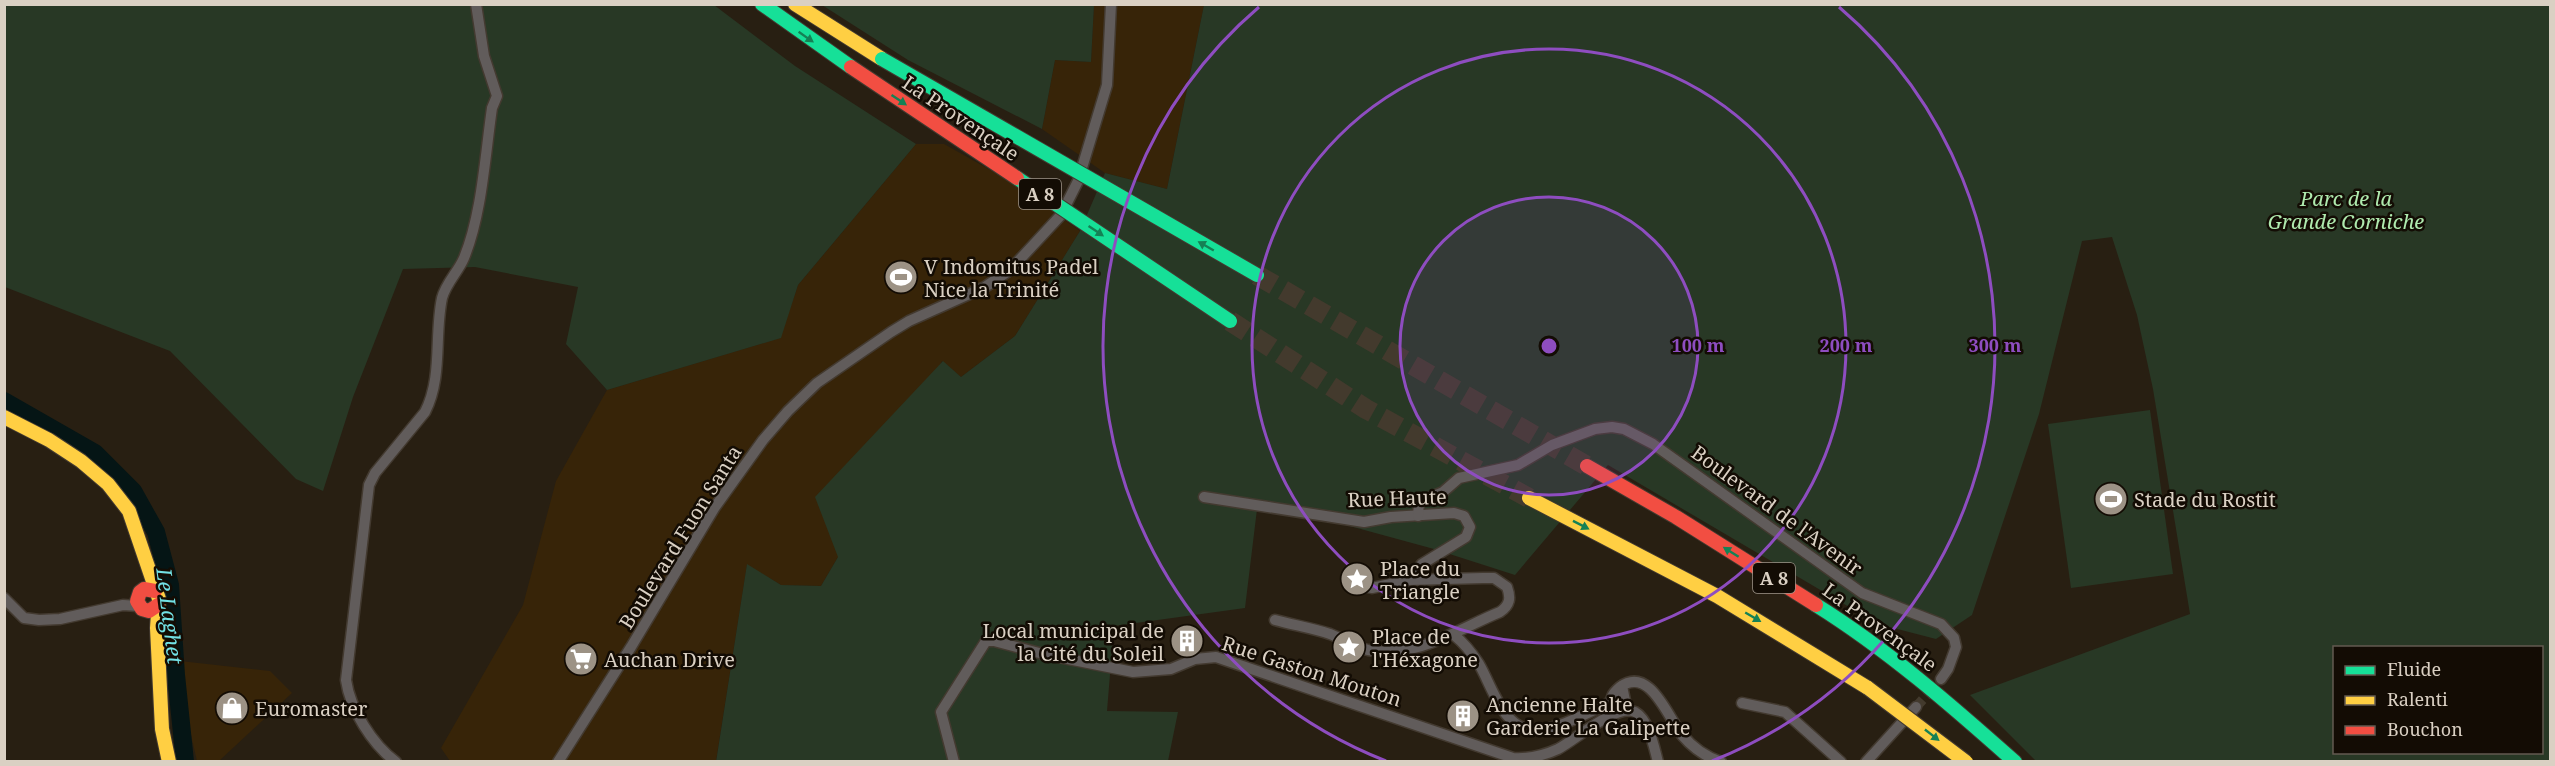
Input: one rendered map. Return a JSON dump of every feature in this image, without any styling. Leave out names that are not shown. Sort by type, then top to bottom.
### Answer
[{"type":"main road","name":"La Provençale","points":[[762,4],[851,67],[1230,321]]},
{"type":"main road","name":"La Provençale","points":[[795,4],[882,59],[1257,275]]},
{"type":"main road","points":[[4,417],[66,450],[108,484],[129,511],[144,553],[146,599],[158,641],[162,729],[169,762]]},
{"type":"main road","name":"La Provençale","points":[[1587,466],[1676,517],[1852,627],[1951,705],[2015,762]]},
{"type":"main road","name":"A 8","points":[[1529,498],[1717,596],[1868,688],[1966,762]]},
{"type":"street","points":[[396,762],[382,751],[363,721],[348,692],[346,680],[369,485],[375,473],[425,412],[431,400],[438,358],[439,316],[443,296],[463,259],[473,224],[492,108],[497,96],[484,56],[476,4]]},
{"type":"street","name":"Boulevard Fuon Santa","points":[[558,762],[631,647],[715,507],[763,440],[788,411],[817,383],[891,332],[909,321],[985,287],[1010,270],[1061,215],[1078,180],[1107,85],[1111,4]]},
{"type":"street","name":"Boulevard de l'Avenir","points":[[1418,516],[1419,501],[1443,492],[1459,478],[1518,465],[1552,445],[1595,429],[1612,427],[1624,429],[1653,444],[1862,593],[1941,624],[1954,638],[1956,647],[1951,663],[1941,679]]},
{"type":"street","name":"Rue Haute","points":[[1204,497],[1364,522],[1460,514],[1470,526],[1469,533],[1461,542],[1422,564],[1415,579]]},
{"type":"street","points":[[1275,620],[1331,634],[1356,647],[1383,652],[1428,644],[1454,635],[1507,608],[1510,594],[1507,587],[1494,578],[1415,579],[1372,588],[1357,585]]},
{"type":"street","points":[[4,598],[24,618],[39,620],[60,620],[146,599]]},
{"type":"street","points":[[1454,635],[1479,663],[1507,714],[1513,723],[1521,728],[1546,729],[1613,708],[1627,710],[1641,717],[1658,762]]},
{"type":"street","name":"Rue Gaston Mouton","points":[[954,762],[941,712],[986,641],[1133,672],[1171,669],[1195,659],[1216,657],[1513,758],[1535,757],[1557,749],[1613,708]]},
{"type":"street","points":[[1613,708],[1613,694],[1622,686],[1633,681],[1644,684],[1657,697],[1675,726],[1690,743],[1707,756],[1721,762]]},
{"type":"street","points":[[1622,686],[1627,710]]},
{"type":"street","points":[[1742,703],[1785,712],[1841,762]]},
{"type":"street","points":[[1866,762],[1916,707]]},
{"type":"shaded area","points":[[1094,5],[1204,5],[1167,189],[1105,173],[1042,129],[1055,60],[1091,62]]},
{"type":"shaded area","points":[[916,144],[944,144],[1010,181],[1080,231],[1015,336],[961,377],[942,361],[821,586],[781,585],[747,565],[716,761],[450,761],[441,748],[523,605],[556,481],[607,390],[780,338],[798,285]]},
{"type":"shaded area","name":"Euromaster","points":[[180,661],[270,671],[292,693],[219,761],[197,761],[188,722]]},
{"type":"green space","points":[[4,5],[714,5],[795,66],[916,144],[798,285],[781,338],[607,390],[566,344],[578,287],[475,267],[403,269],[353,397],[323,491],[296,479],[170,351],[5,287]]},
{"type":"green space","points":[[822,5],[1094,5],[1091,62],[1055,60],[1042,129],[908,60]]},
{"type":"green space","name":"Parc de la Grande Corniche","points":[[1204,5],[2550,5],[2550,761],[2036,761],[1970,695],[2190,614],[2153,389],[2137,315],[2112,237],[2082,241],[2039,414],[1972,615],[1936,639],[1878,624],[1608,465],[1515,575],[1434,549],[1258,501],[1245,608],[1114,626],[1107,711],[1178,712],[1168,761],[716,762],[747,564],[781,585],[821,586],[838,557],[815,497],[943,361],[961,377],[1015,336],[1080,231],[1105,173],[1167,189]]},
{"type":"green space","name":"Stade du Rostit","points":[[2150,410],[2173,574],[2071,588],[2048,424]]},
{"type":"waterway","name":"Le Laghet","points":[[4,401],[95,453],[133,491],[156,532],[170,585],[185,762]]},
{"type":"tunnel","points":[[1257,275],[1587,466]]},
{"type":"tunnel","points":[[1230,321],[1366,409],[1529,498]]},
{"type":"tunnel","points":[[1916,707],[1934,687]]},
{"type":"traffic: fast","points":[[762,4],[851,67]]},
{"type":"traffic: fast","points":[[882,59],[1257,275]]},
{"type":"traffic: fast","points":[[1017,178],[1230,321]]},
{"type":"traffic: fast","points":[[1816,605],[1894,660],[2015,762]]},
{"type":"traffic: slow","points":[[795,4],[882,59]]},
{"type":"traffic: slow","points":[[4,417],[49,440],[81,461],[108,484],[129,511],[159,599],[157,628],[162,729],[169,762]]},
{"type":"traffic: slow","points":[[1529,498],[1717,596],[1868,688]]},
{"type":"traffic: slow","points":[[1868,688],[1966,762]]},
{"type":"traffic: jam","points":[[851,67],[1017,178]]},
{"type":"traffic: jam","points":[[1587,466],[1676,517],[1816,605]]},
{"type":"traffic: jam","points":[[155,591],[144,589],[140,592],[137,601],[142,609],[149,611],[158,605]]},
{"type":"place","name":"V Indomitus Padel Nice la Trinité","points":[[901,277]]},
{"type":"place","name":"Stade du Rostit","points":[[2111,499]]},
{"type":"place","name":"Place du Triangle","points":[[1357,579]]},
{"type":"place","name":"Local municipal de la Cité du Soleil","points":[[1187,641]]},
{"type":"place","name":"Place de l'Héxagone","points":[[1349,647]]},
{"type":"place","name":"Auchan Drive","points":[[581,659]]},
{"type":"place","name":"Euromaster","points":[[232,708]]},
{"type":"place","name":"Ancienne Halte Garderie La Galipette","points":[[1463,716]]}]
